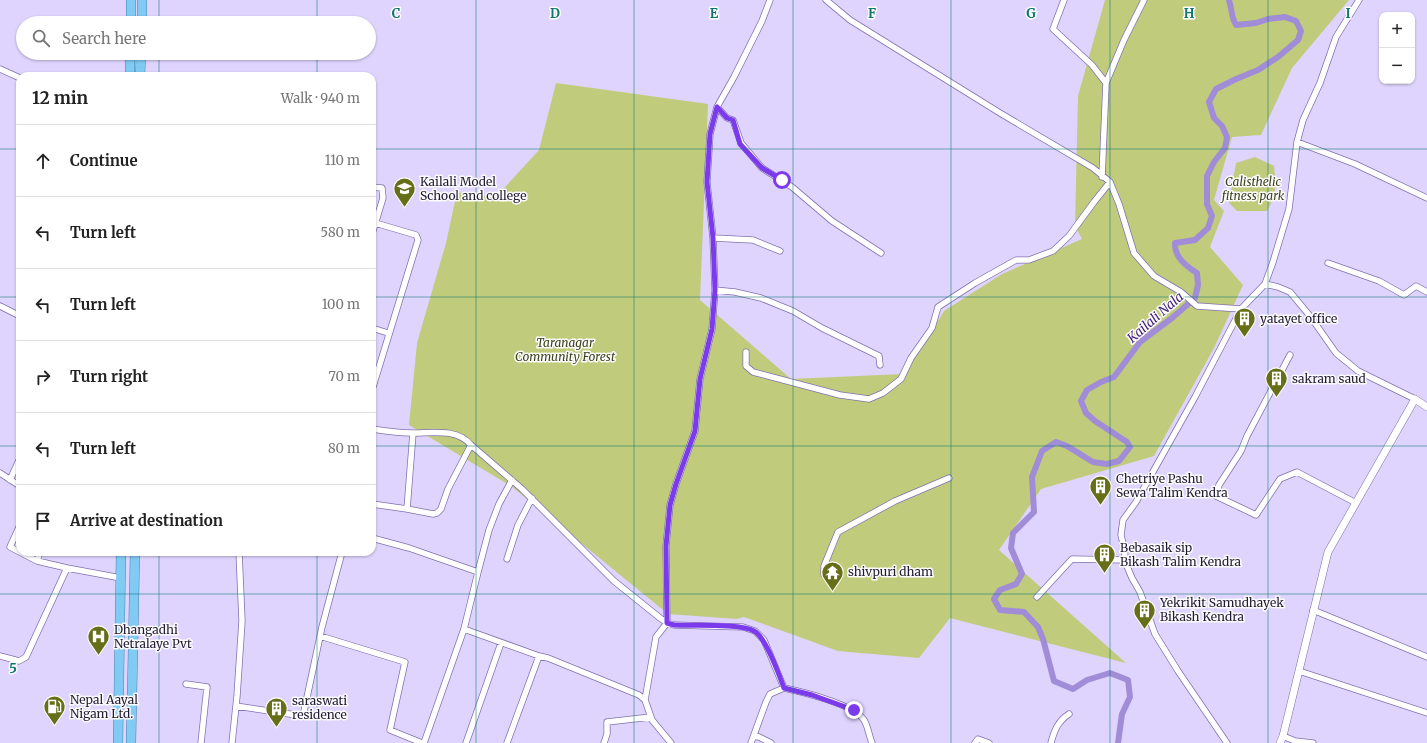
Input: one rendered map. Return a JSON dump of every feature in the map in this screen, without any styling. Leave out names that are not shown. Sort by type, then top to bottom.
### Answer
[{"type":"highway","points":[[131,0],[131,16]]},
{"type":"highway","points":[[142,0],[142,16]]},
{"type":"highway","points":[[130,60],[130,72]]},
{"type":"highway","points":[[140,72],[141,60]]},
{"type":"highway","points":[[118,743],[121,556]]},
{"type":"highway","points":[[131,743],[135,556]]},
{"type":"street","points":[[671,743],[652,720],[645,700],[656,637],[667,623],[666,546],[670,505],[695,431],[700,379],[712,329],[715,290],[713,238],[707,182],[710,134],[717,107],[762,21],[770,0]]},
{"type":"street","points":[[826,0],[850,20],[1000,113],[1093,168],[1110,182],[1119,204],[1134,253],[1154,276],[1181,292],[1197,306],[1241,309]]},
{"type":"street","points":[[1064,0],[1053,29],[1092,65],[1106,83]]},
{"type":"street","points":[[1102,176],[1106,83],[1124,40],[1144,0]]},
{"type":"street","points":[[1227,743],[1178,671],[1155,634],[1140,592],[1132,578],[1125,560],[1121,535],[1123,520],[1136,502],[1195,397],[1241,309],[1265,284],[1289,209],[1297,142],[1303,120],[1320,83],[1336,37],[1359,0]]},
{"type":"street","points":[[0,69],[16,76]]},
{"type":"street","points":[[717,107],[727,118],[733,120],[740,144],[762,168],[792,187],[832,221],[881,253]]},
{"type":"street","points":[[1297,142],[1355,164],[1427,198]]},
{"type":"street","points":[[746,352],[746,366],[753,372],[840,395],[868,399],[883,393],[901,380],[912,358],[932,328],[938,308],[975,283],[1016,260],[1029,260],[1053,251],[1069,236],[1110,182]]},
{"type":"street","points":[[376,187],[382,188],[383,192],[383,198],[376,217]]},
{"type":"street","points":[[376,224],[416,235],[418,240],[376,376]]},
{"type":"street","points":[[713,238],[753,240],[780,251]]},
{"type":"street","points":[[1328,262],[1379,281],[1404,295],[1416,286],[1427,292]]},
{"type":"street","points":[[1265,284],[1290,292],[1310,316],[1336,353],[1358,371],[1415,399],[1427,407]]},
{"type":"street","points":[[715,290],[735,292],[761,298],[793,311],[822,328],[879,356],[880,365]]},
{"type":"street","points":[[0,306],[16,314]]},
{"type":"street","points":[[376,329],[388,333]]},
{"type":"street","points":[[1290,356],[1247,436],[1241,451],[1219,485],[1216,496],[1256,514],[1280,479],[1297,472],[1356,503]]},
{"type":"street","points":[[1280,743],[1300,671],[1313,610],[1328,552],[1415,399]]},
{"type":"street","points":[[376,429],[412,433],[433,432],[466,438],[471,445],[532,498],[614,581],[667,623],[674,625],[743,627],[755,631],[764,640],[784,688]]},
{"type":"street","points":[[407,508],[412,433]]},
{"type":"street","points":[[376,504],[407,508],[433,514],[438,512],[441,509],[448,489],[471,445]]},
{"type":"street","points":[[10,480],[16,467]]},
{"type":"street","points":[[0,473],[16,484]]},
{"type":"street","points":[[824,574],[824,566],[838,532],[895,501],[949,478]]},
{"type":"street","points":[[320,636],[405,662],[390,730],[423,743],[464,629],[489,530],[499,504],[512,480]]},
{"type":"street","points":[[507,559],[518,525],[532,498]]},
{"type":"street","points":[[16,534],[10,547],[16,550]]},
{"type":"street","points":[[376,539],[409,548],[478,572]]},
{"type":"street","points":[[27,556],[37,561],[121,578]]},
{"type":"street","points":[[37,561],[39,556]]},
{"type":"street","points":[[232,743],[242,621],[239,556]]},
{"type":"street","points":[[236,706],[303,716],[320,636],[341,556]]},
{"type":"street","points":[[1037,596],[1072,559],[1125,560]]},
{"type":"street","points":[[0,656],[19,661],[26,657],[67,568]]},
{"type":"street","points":[[1313,610],[1427,657]]},
{"type":"street","points":[[464,629],[548,658],[639,695],[645,700]]},
{"type":"street","points":[[466,743],[501,643]]},
{"type":"street","points":[[507,743],[539,656]]},
{"type":"street","points":[[1300,671],[1427,713]]},
{"type":"street","points":[[186,684],[207,687],[201,743]]},
{"type":"street","points":[[751,743],[770,694],[784,688],[812,695],[854,710],[864,720],[872,743]]},
{"type":"street","points":[[1051,743],[1053,735],[1062,719],[1069,714]]},
{"type":"street","points":[[604,743],[607,734],[607,722],[651,717]]},
{"type":"street","points":[[754,736],[771,743]]},
{"type":"street","points":[[1283,736],[1295,741],[1312,743]]},
{"type":"street","points":[[975,743],[978,739],[989,743]]},
{"type":"green space","name":"Taranagar Community Forest","points":[[1105,0],[1349,0],[1292,68],[1261,135],[1232,137],[1214,200],[1224,211],[1210,247],[1243,285],[1214,348],[1154,456],[1041,489],[999,550],[1126,663],[950,618],[919,658],[838,651],[744,617],[737,619],[668,614],[511,486],[409,425],[417,343],[446,243],[457,192],[495,198],[539,150],[556,83],[708,104],[700,300],[791,379],[902,374],[920,351],[944,311],[1002,274],[1082,239],[1075,226],[1078,96]]},
{"type":"green space","name":"Calisthelic fitness park","points":[[1255,157],[1274,166],[1275,184],[1273,199],[1267,211],[1237,211],[1229,203],[1236,163]]},
{"type":"waterway","name":"Kailali Nala","points":[[1118,743],[1122,714],[1130,697],[1128,680],[1110,673],[1087,680],[1073,689],[1054,681],[1043,639],[1038,627],[1024,612],[1000,610],[994,599],[1000,590],[1016,584],[1022,574],[1011,548],[1013,533],[1034,512],[1032,477],[1042,451],[1056,442],[1067,446],[1093,462],[1107,464],[1119,461],[1130,447],[1127,442],[1095,421],[1086,413],[1081,401],[1087,390],[1114,377],[1140,342],[1172,318],[1195,298],[1198,285],[1197,273],[1185,264],[1176,253],[1175,243],[1195,240],[1208,228],[1212,216],[1207,204],[1207,176],[1214,162],[1225,148],[1227,137],[1222,126],[1214,118],[1209,102],[1216,89],[1258,70],[1278,57],[1298,40],[1301,31],[1296,21],[1285,17],[1268,19],[1256,23],[1236,25],[1233,19],[1229,0]]},
{"type":"place","name":"Kailali Model School and college","points":[[405,208]]},
{"type":"place","name":"yatayet office","points":[[1244,338]]},
{"type":"place","name":"sakram saud","points":[[1276,398]]},
{"type":"place","name":"Chetriye Pashu Sewa Talim Kendra","points":[[1100,506]]},
{"type":"place","name":"Bebasaik sip Bikash Talim Kendra","points":[[1104,574]]},
{"type":"place","name":"shivpuri dham","points":[[833,592]]},
{"type":"place","name":"Yekrikit Samudhayek Bikash Kendra","points":[[1144,630]]},
{"type":"place","name":"Dhangadhi Netralaye Pvt","points":[[98,656]]},
{"type":"place","name":"Nepal Aayal Nigam Ltd.","points":[[54,726]]},
{"type":"place","name":"saraswati residence","points":[[277,728]]},
{"type":"route","points":[[782,180],[762,168],[740,144],[733,120],[727,118],[717,107],[710,134],[707,182],[713,238],[715,290],[712,329],[700,379],[695,431],[670,505],[666,546],[667,623],[674,625],[743,627],[755,631],[764,640],[784,688],[812,695],[854,710]]}]
